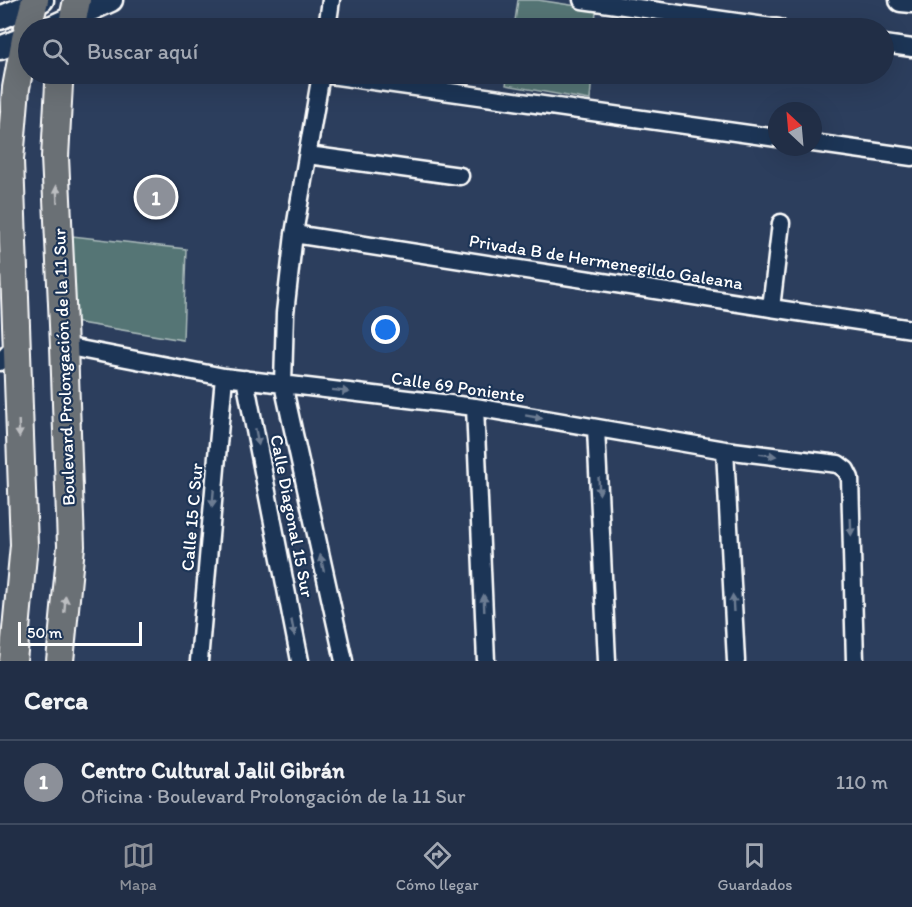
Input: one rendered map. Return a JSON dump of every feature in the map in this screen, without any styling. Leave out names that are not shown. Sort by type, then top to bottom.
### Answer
[{"type":"main road","points":[[70,18],[111,0]]},
{"type":"main road","points":[[901,0],[912,1]]},
{"type":"main road","points":[[0,18],[36,1]]},
{"type":"main road","points":[[32,18],[36,1]]},
{"type":"main road","points":[[0,48],[18,41]]},
{"type":"main road","points":[[13,661],[24,545],[8,353],[5,151],[18,79]]},
{"type":"main road","name":"Boulevard Prolongación de la 11 Sur","points":[[59,84],[55,157],[71,546],[60,661]]},
{"type":"street","points":[[328,18],[331,0]]},
{"type":"street","points":[[582,0],[709,18]]},
{"type":"street","points":[[894,45],[912,48]]},
{"type":"street","name":"Calle Diagonal 15 Sur","points":[[320,84],[294,234],[285,313],[283,384],[344,661]]},
{"type":"street","points":[[393,84],[768,137]]},
{"type":"street","points":[[822,144],[912,157]]},
{"type":"street","points":[[308,154],[460,176]]},
{"type":"street","points":[[771,308],[781,223]]},
{"type":"street","name":"Privada B de Hermenegildo Galeana","points":[[294,234],[912,329]]},
{"type":"street","name":"Calle 69 Poniente","points":[[64,346],[224,377],[475,407],[725,450],[838,464],[846,470],[850,478],[855,661]]},
{"type":"street","name":"Calle 15 C Sur","points":[[199,661],[224,377]]},
{"type":"street","name":"Calle Diagonal 15 Sur","points":[[245,379],[300,661]]},
{"type":"street","points":[[475,407],[486,661]]},
{"type":"street","points":[[596,428],[607,661]]},
{"type":"street","points":[[725,450],[736,661]]},
{"type":"green space","points":[[518,0],[538,0],[596,9],[596,18],[515,18]]},
{"type":"green space","points":[[591,84],[590,100],[506,85]]},
{"type":"green space","points":[[72,236],[186,249],[183,340],[74,322]]},
{"type":"place","name":"Centro Cultural Jalil Gibrán","points":[[156,197]]}]
